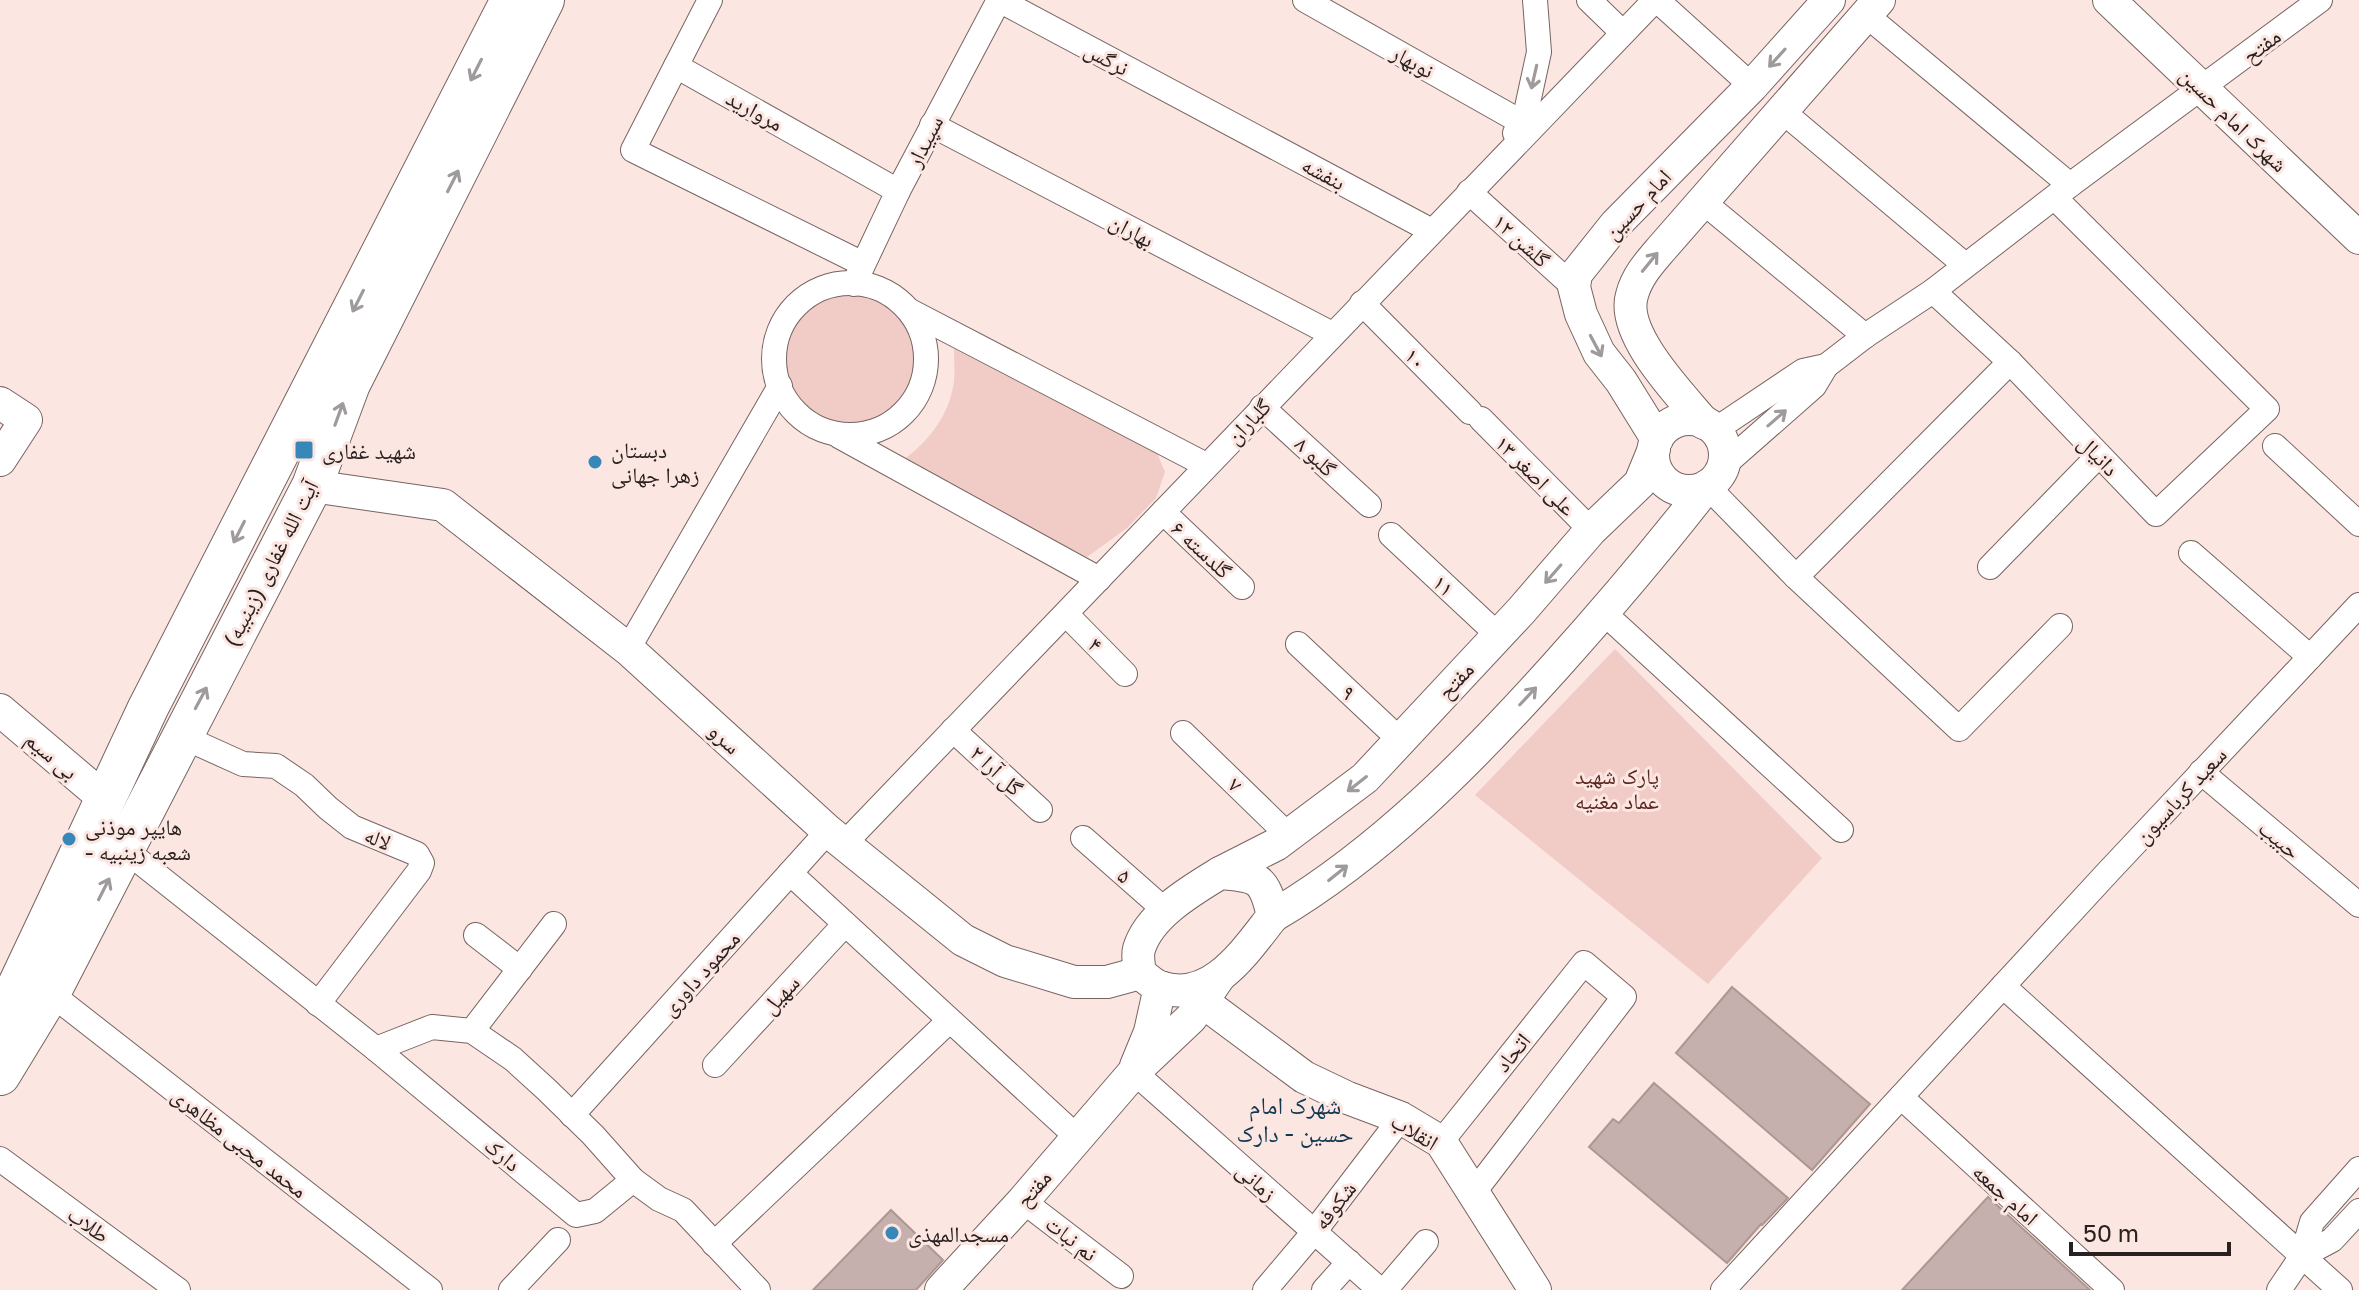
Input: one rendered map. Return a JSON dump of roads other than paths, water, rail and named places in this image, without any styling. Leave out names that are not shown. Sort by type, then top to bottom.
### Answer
[{"type":"main road","name":"آیت الله غفاری (زینبیه)","points":[[4,1003],[53,911],[148,708],[511,0]]},
{"type":"main road","name":"آیت الله غفاری (زینبیه)","points":[[6,1066],[50,993],[312,486],[350,384],[544,0]]},
{"type":"main road","points":[[53,911],[46,957],[51,962],[68,958]]},
{"type":"main road","points":[[4,1003],[18,1000],[24,1004],[26,1012],[6,1066]]},
{"type":"street","points":[[710,0],[633,150],[859,274],[866,284],[890,294],[910,311],[1206,465]]},
{"type":"street","name":"نرگس","points":[[999,0],[1216,115]]},
{"type":"street","name":"سپیدار","points":[[859,274],[898,191],[999,0]]},
{"type":"street","name":"نوبهار","points":[[1305,0],[1521,122]]},
{"type":"street","points":[[1501,160],[1526,112],[1539,52],[1535,0]]},
{"type":"street","points":[[1589,0],[1623,33]]},
{"type":"street","points":[[1656,0],[1752,86]]},
{"type":"street","name":"گلباران","points":[[836,838],[953,730],[1656,0]]},
{"type":"street","name":"امام حسین","points":[[1574,287],[1576,274],[1615,225],[1752,86],[1829,0]]},
{"type":"street","name":"شهرک امام حسین","points":[[2109,0],[2359,238]]},
{"type":"street","name":"مفتح","points":[[1826,366],[1933,291],[2320,0]]},
{"type":"street","points":[[1873,7],[2062,192]]},
{"type":"street","name":"امام حسین","points":[[1709,426],[1656,366],[1635,329],[1630,298],[1642,271],[1873,7]]},
{"type":"street","name":"مروارید","points":[[676,66],[898,191]]},
{"type":"street","points":[[1782,111],[1965,265]]},
{"type":"street","name":"بنفشه","points":[[1216,115],[1432,231]]},
{"type":"street","name":"بهاران","points":[[932,125],[1332,334]]},
{"type":"street","name":"گلشن ۱۲","points":[[1469,192],[1574,287]]},
{"type":"street","name":"دانیال","points":[[1933,291],[2010,362],[2156,514],[2267,409],[2062,192]]},
{"type":"street","points":[[1702,201],[1865,336]]},
{"type":"street","points":[[859,274],[816,291],[797,305],[782,325],[775,348],[775,372],[783,394],[797,414],[817,427],[832,432],[864,434],[889,425],[909,408],[922,385],[927,360],[923,334],[910,311]]},
{"type":"street","points":[[1574,287],[1581,314],[1599,353],[1621,381],[1655,444],[1656,469],[1668,484],[1687,491],[1715,476],[1724,447],[1709,426],[1694,419],[1672,423],[1663,430],[1655,444]]},
{"type":"street","name":"۱۰","points":[[1362,303],[1475,416]]},
{"type":"street","points":[[1796,577],[2010,362]]},
{"type":"street","points":[[1709,426],[1803,371],[1826,366]]},
{"type":"street","points":[[1150,980],[1185,990],[1211,989],[1273,916],[1318,888],[1396,825],[1466,762],[1604,613],[1715,476],[1814,386],[1826,366]]},
{"type":"street","points":[[628,649],[780,386]]},
{"type":"street","points":[[0,403],[26,420],[0,460]]},
{"type":"street","name":"گلبو ۸","points":[[1262,407],[1369,505]]},
{"type":"street","name":"علی اصغر ۱۳","points":[[1475,416],[1591,530]]},
{"type":"street","points":[[832,432],[1099,579]]},
{"type":"street","name":"مفتح","points":[[1220,873],[1277,844],[1365,778],[1591,530],[1640,483],[1655,444]]},
{"type":"street","points":[[2275,446],[2359,524]]},
{"type":"street","points":[[1990,567],[2099,455]]},
{"type":"street","points":[[1715,476],[1796,577],[1959,729],[2060,626]]},
{"type":"street","name":"سرو","points":[[312,486],[443,505],[628,649],[836,838],[963,940],[1005,961],[1074,982],[1150,980]]},
{"type":"street","name":"گلدسته ۶","points":[[1163,512],[1242,587]]},
{"type":"street","name":"۱۱","points":[[1391,535],[1498,635]]},
{"type":"street","points":[[2191,553],[2310,657]]},
{"type":"street","name":"سعید کرباسیون","points":[[1723,1290],[2359,605]]},
{"type":"street","points":[[1604,613],[1841,830]]},
{"type":"street","name":"۴","points":[[1066,614],[1125,674]]},
{"type":"street","name":"۹","points":[[1298,644],[1400,740]]},
{"type":"street","name":"بی سیم","points":[[0,710],[105,799]]},
{"type":"street","name":"گل آرا ۲","points":[[953,730],[1040,810]]},
{"type":"street","name":"۷","points":[[1183,733],[1288,835]]},
{"type":"street","name":"لاله","points":[[181,736],[243,764],[276,766],[304,785],[352,827],[417,854],[422,863],[318,1004]]},
{"type":"street","name":"حبیب","points":[[2201,772],[2359,905]]},
{"type":"street","name":"محمود داوری","points":[[572,1115],[790,873],[836,838]]},
{"type":"street","name":"۵","points":[[1083,838],[1167,912]]},
{"type":"street","name":"دارک","points":[[124,849],[376,1049],[576,1215],[595,1211],[633,1180]]},
{"type":"street","points":[[790,873],[1077,1137]]},
{"type":"street","points":[[1134,1072],[1150,1032],[1150,980],[1138,951],[1148,931],[1180,897],[1220,873],[1248,875],[1260,882],[1268,896],[1273,916]]},
{"type":"street","points":[[472,1031],[554,924]]},
{"type":"street","name":"سهیل","points":[[715,1065],[845,924]]},
{"type":"street","points":[[476,935],[520,969]]},
{"type":"street","name":"اتحاد","points":[[1441,1142],[1584,963],[1624,997],[1474,1192]]},
{"type":"street","points":[[2003,986],[2340,1290]]},
{"type":"street","name":"مفتح","points":[[952,1286],[1134,1072],[1191,1018],[1211,989]]},
{"type":"street","name":"انقلاب","points":[[1211,989],[1304,1077],[1401,1118],[1441,1142],[1535,1290]]},
{"type":"street","name":"محمد محبی مظاهری","points":[[50,993],[430,1290]]},
{"type":"street","points":[[714,1244],[949,1021]]},
{"type":"street","points":[[376,1049],[432,1027],[472,1031],[513,1059],[572,1115],[633,1180],[659,1199],[683,1210],[758,1290]]},
{"type":"street","name":"زمانی","points":[[1134,1072],[1382,1290]]},
{"type":"street","name":"امام جمعه","points":[[1901,1097],[2112,1290]]},
{"type":"street","name":"شکوفه","points":[[1265,1290],[1314,1232],[1401,1118]]},
{"type":"street","name":"طلاب","points":[[0,1159],[178,1290]]},
{"type":"street","points":[[2279,1290],[2302,1256],[2312,1222],[2359,1169]]},
{"type":"street","name":"نم نبات","points":[[1023,1201],[1121,1276]]},
{"type":"street","points":[[2302,1256],[2332,1240],[2359,1211]]},
{"type":"street","points":[[511,1290],[558,1240]]},
{"type":"street","points":[[1382,1290],[1426,1242]]},
{"type":"street","points":[[1324,1290],[1349,1262]]},
{"type":"place","name":"شهید غفاری","points":[[304,450]]},
{"type":"place","name":"دبستان زهرا جهانی","points":[[595,462]]},
{"type":"place","name":"هایپر موذنی - شعبه زینبیه","points":[[69,839]]},
{"type":"place","name":"مسجدالمهذی","points":[[892,1233]]},
{"type":"district","name":"شهرک امام حسین - دارک","points":[[1295,1118]]},
{"type":"park label","name":"پارک شهید عماد مغنیه","points":[[1617,788]]}]
